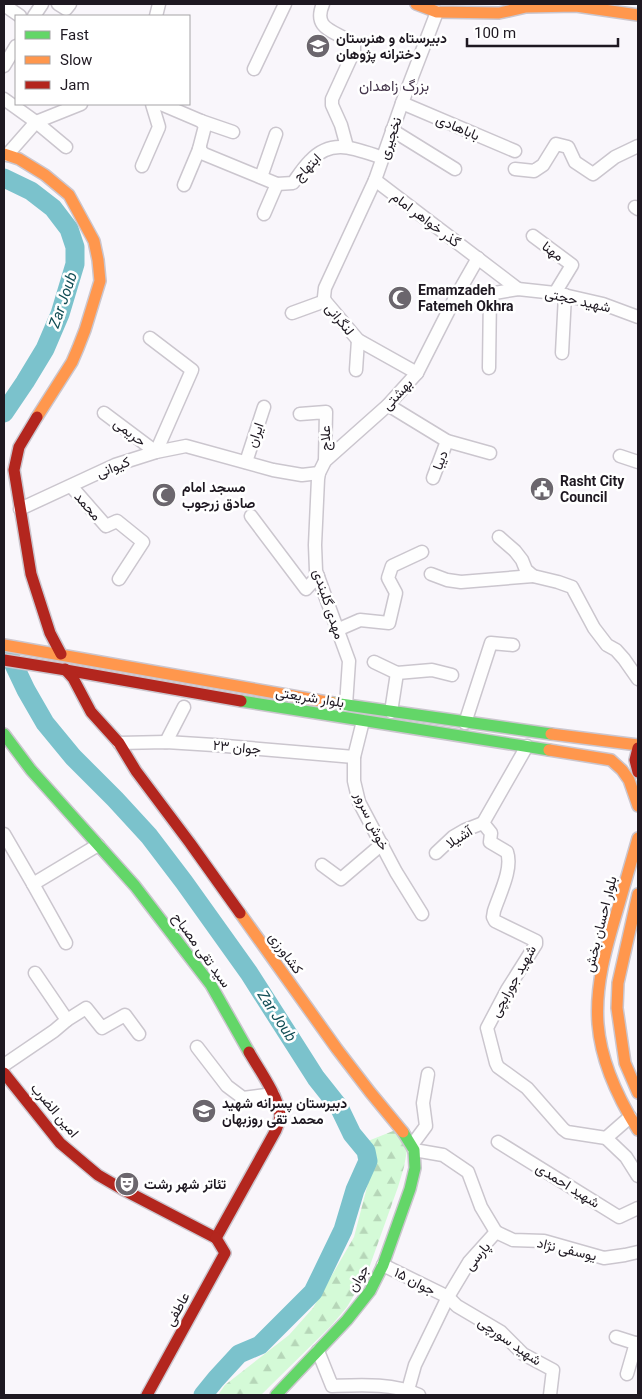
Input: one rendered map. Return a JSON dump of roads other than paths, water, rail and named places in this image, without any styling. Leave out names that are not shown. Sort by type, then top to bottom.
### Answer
[{"type":"main road","points":[[416,4],[437,12],[499,13],[526,7],[581,5],[638,15]]},
{"type":"main road","points":[[5,155],[19,159],[45,175],[69,195],[84,219],[94,241],[98,260],[100,281],[85,330],[72,362],[37,415],[19,447],[14,470],[31,574],[50,633],[61,654],[65,669]]},
{"type":"main road","points":[[34,650],[40,638],[45,617]]},
{"type":"main road","name":"بلوار شریعتی","points":[[4,644],[346,705],[638,747]]},
{"type":"main road","name":"بلوار شریعتی","points":[[4,660],[389,726],[606,759]]},
{"type":"main road","name":"کشاورزی","points":[[65,669],[74,678],[91,712],[119,744],[136,771],[190,843],[337,1049],[393,1118],[413,1147]]},
{"type":"main road","name":"کشاورزی","points":[[65,669],[67,681],[78,707],[136,771]]},
{"type":"main road","name":"سید تقی مصباح","points":[[4,734],[31,770],[135,886],[212,985],[280,1110],[280,1121],[216,1238]]},
{"type":"main road","points":[[604,741],[610,751],[606,759],[622,769],[632,787],[638,806]]},
{"type":"main road","points":[[638,747],[635,761],[638,772]]},
{"type":"main road","name":"بلوار احسان بخش","points":[[638,838],[606,947],[599,995],[598,1022],[607,1066],[630,1117],[638,1130]]},
{"type":"main road","points":[[638,894],[618,982],[618,1008],[625,1063],[638,1093]]},
{"type":"main road","name":"امین الضرب","points":[[4,1073],[60,1143],[98,1175],[216,1238]]},
{"type":"main road","name":"جوان","points":[[277,1395],[347,1320],[370,1291],[383,1265],[410,1189],[414,1168],[413,1147]]},
{"type":"main road","name":"عاطفی","points":[[147,1395],[225,1253],[216,1238]]},
{"type":"street","points":[[35,15],[42,4]]},
{"type":"street","points":[[58,4],[66,9],[70,4]]},
{"type":"street","points":[[254,69],[285,4]]},
{"type":"street","points":[[323,4],[320,14],[326,28],[349,40],[354,45],[354,51],[332,99],[332,105],[342,125],[347,147]]},
{"type":"street","points":[[4,5],[19,15]]},
{"type":"street","name":"نخجیری","points":[[375,180],[437,12]]},
{"type":"street","points":[[4,66],[15,48]]},
{"type":"street","points":[[4,99],[66,147]]},
{"type":"street","name":"باباهادی","points":[[402,103],[515,151]]},
{"type":"street","points":[[5,155],[36,122],[78,105]]},
{"type":"street","points":[[142,166],[159,127],[152,105]]},
{"type":"street","points":[[163,105],[203,124],[233,132]]},
{"type":"street","points":[[184,185],[200,147],[203,124]]},
{"type":"street","points":[[392,130],[455,169]]},
{"type":"street","points":[[261,178],[276,134]]},
{"type":"street","points":[[515,169],[534,171],[544,166],[556,144],[568,147],[575,162],[593,174],[615,157],[638,146]]},
{"type":"street","name":"ابتهاج","points":[[200,147],[199,149],[204,154],[277,184],[292,183],[309,162],[324,150],[332,147],[347,147],[383,158]]},
{"type":"street","name":"گذر خواهر امام","points":[[375,180],[518,289]]},
{"type":"street","name":"لنگرانی","points":[[375,180],[326,288],[324,297],[325,301],[358,340],[417,373]]},
{"type":"street","points":[[264,214],[277,184]]},
{"type":"street","name":"مهنا","points":[[533,236],[572,265],[560,294]]},
{"type":"street","name":"بهشتی","points":[[319,473],[324,461],[388,405],[417,373],[454,300],[478,258]]},
{"type":"street","name":"شهید حجتی","points":[[454,300],[518,289],[560,294],[603,304],[638,317]]},
{"type":"street","points":[[489,368],[490,294]]},
{"type":"street","points":[[560,294],[562,354]]},
{"type":"street","points":[[292,313],[325,301]]},
{"type":"street","points":[[150,338],[192,370],[156,452]]},
{"type":"street","points":[[356,370],[358,340]]},
{"type":"street","points":[[388,405],[447,441],[490,453]]},
{"type":"street","name":"ایران","points":[[246,462],[264,407]]},
{"type":"street","name":"علاج","points":[[300,414],[326,412],[324,461]]},
{"type":"street","name":"حریمی","points":[[104,413],[156,452]]},
{"type":"street","name":"دیبا","points":[[433,478],[447,441]]},
{"type":"street","name":"کیوانی","points":[[20,510],[115,465],[156,452],[186,446],[273,470],[302,475],[319,473]]},
{"type":"street","points":[[620,456],[638,462]]},
{"type":"street","name":"مهدی گلبندی","points":[[319,473],[314,545],[316,571],[349,661],[346,705]]},
{"type":"street","name":"محمد","points":[[71,486],[106,526],[117,521],[144,542],[119,579]]},
{"type":"street","points":[[251,516],[306,589],[318,576]]},
{"type":"street","points":[[499,537],[515,551],[522,560],[526,570],[533,576]]},
{"type":"street","points":[[338,630],[360,620],[389,623],[396,593],[388,578],[392,566],[422,552]]},
{"type":"street","points":[[431,574],[447,580],[461,582],[533,576],[572,587],[594,628],[607,645],[616,650],[624,659],[638,678]]},
{"type":"street","points":[[465,722],[491,643],[513,645]]},
{"type":"street","points":[[374,662],[397,673],[432,670],[452,675]]},
{"type":"street","points":[[392,712],[397,673]]},
{"type":"street","points":[[166,742],[184,707]]},
{"type":"street","name":"خوش سرور","points":[[363,721],[354,757],[354,781],[359,802],[396,872],[422,914]]},
{"type":"street","name":"جوان ۲۳","points":[[119,744],[166,742],[354,757]]},
{"type":"street","points":[[483,823],[527,746]]},
{"type":"street","name":"آشیلا","points":[[436,853],[453,837],[483,823]]},
{"type":"street","name":"شهید جورابچی","points":[[483,823],[491,833],[490,842],[507,852],[508,855],[508,871],[493,917],[496,921],[536,941],[487,1028],[496,1063],[501,1070],[527,1088],[567,1132],[606,1138]]},
{"type":"street","points":[[4,834],[66,943]]},
{"type":"street","points":[[322,865],[341,879],[382,844]]},
{"type":"street","points":[[33,884],[98,845]]},
{"type":"street","points":[[35,973],[67,1020]]},
{"type":"street","points":[[4,1065],[86,1008],[102,1028],[125,1015],[139,1034]]},
{"type":"street","points":[[197,1047],[227,1086],[243,1098],[272,1094]]},
{"type":"street","points":[[413,1147],[426,1126],[423,1103],[428,1074]]},
{"type":"street","points":[[630,1117],[606,1138],[626,1157],[638,1176]]},
{"type":"street","name":"شهید احمدی","points":[[498,1142],[619,1217],[638,1208]]},
{"type":"street","name":"پارسی","points":[[412,1394],[415,1365],[448,1297],[469,1262],[496,1232],[481,1207],[468,1172],[443,1155],[413,1147]]},
{"type":"street","name":"یوسفی نژاد","points":[[496,1232],[512,1240],[544,1241],[604,1258],[638,1252]]},
{"type":"street","name":"جوان ۱۵","points":[[383,1265],[448,1297]]},
{"type":"street","name":"شهید سورچی","points":[[448,1297],[457,1306],[500,1332],[523,1354],[553,1370],[550,1395]]},
{"type":"street","points":[[616,1337],[637,1343],[627,1374]]},
{"type":"street","points":[[318,1351],[332,1386],[366,1385],[412,1394]]},
{"type":"waterway","name":"Zar Joub","points":[[4,178],[31,191],[53,208],[69,229],[75,247],[75,264],[60,314],[45,349],[4,413]]},
{"type":"waterway","name":"Zar Joub","points":[[7,650],[26,690],[45,723],[73,757],[149,836],[184,882],[249,973],[316,1078],[339,1107],[352,1134],[366,1151],[368,1161],[355,1190],[343,1230],[313,1292],[260,1345],[239,1354],[203,1395]]},
{"type":"place","name":"دبیرستاه و هنرستان دخترانه پژوهان","points":[[318,46]]},
{"type":"place","name":"Emamzadeh Fatemeh Okhra","points":[[400,298]]},
{"type":"place","name":"Rasht City Council","points":[[542,489]]},
{"type":"place","name":"مسجد امام صادق زرجوب","points":[[164,495]]},
{"type":"place","name":"دبیرستان پسرانه شهید محمد تقی روزبهان","points":[[204,1111]]},
{"type":"place","name":"تئاتر شهر رشت","points":[[127,1184]]},
{"type":"district","name":"بزرگ زاهدان","points":[[394,86]]}]
